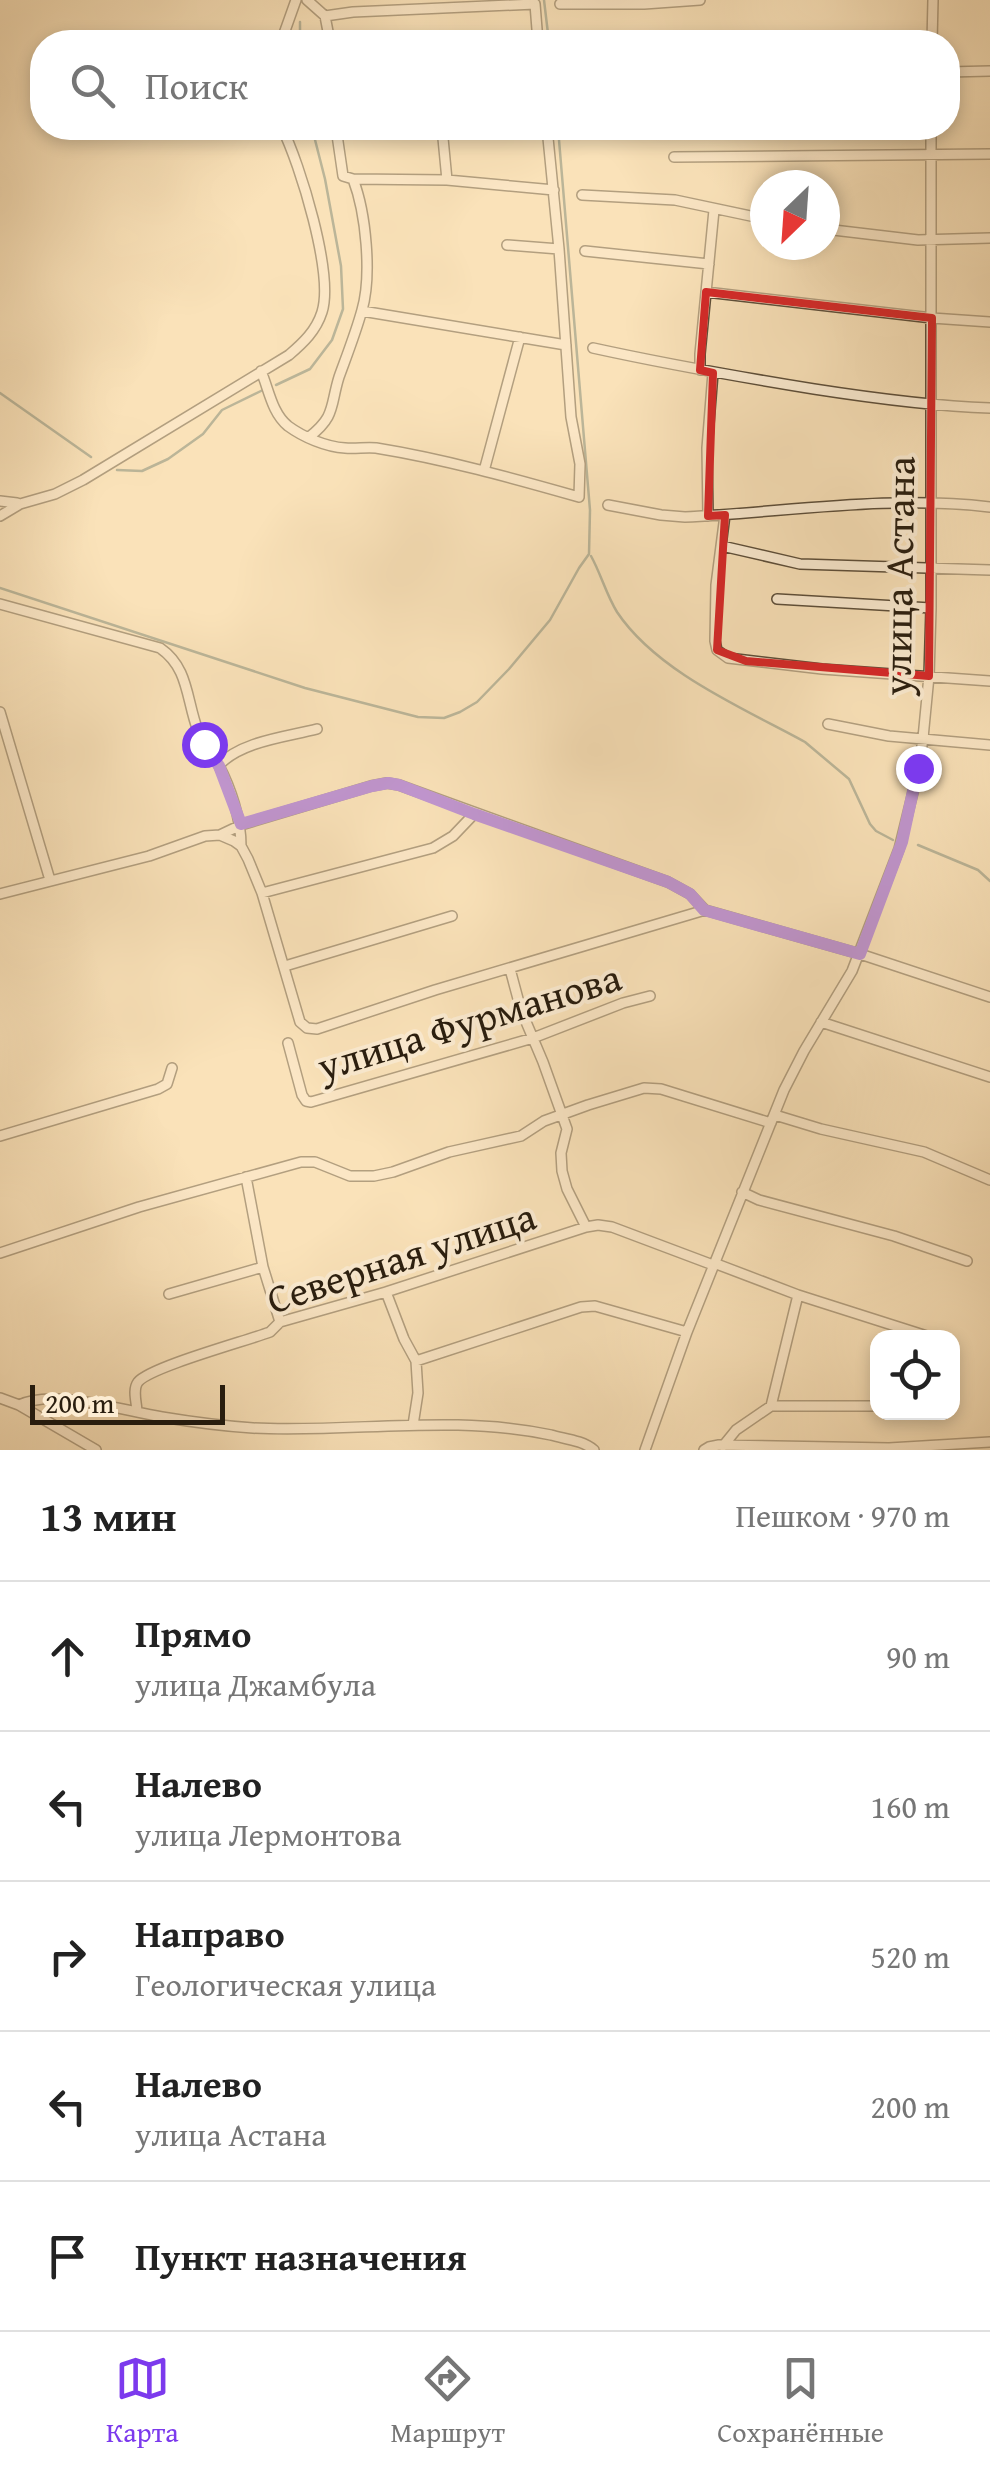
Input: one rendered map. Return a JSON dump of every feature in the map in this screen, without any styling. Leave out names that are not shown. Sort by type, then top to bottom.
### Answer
[{"type":"street","points":[[285,30],[296,0]]},
{"type":"street","points":[[308,0],[326,16],[328,30]]},
{"type":"street","points":[[560,4],[700,0]]},
{"type":"street","points":[[932,30],[933,0]]},
{"type":"street","points":[[326,16],[535,4],[537,30]]},
{"type":"street","points":[[960,72],[990,71]]},
{"type":"street","points":[[0,516],[82,480],[289,355],[306,340],[325,298],[323,270],[288,140]]},
{"type":"street","points":[[309,437],[327,422],[365,293],[366,251],[358,191],[348,177],[339,140]]},
{"type":"street","points":[[443,140],[447,180]]},
{"type":"street","points":[[261,371],[274,410],[290,428],[309,437],[340,448],[371,447],[484,471],[578,497],[580,464],[570,416],[548,140]]},
{"type":"street","name":"улица Астана","points":[[645,1450],[686,1332],[742,1192],[804,1052],[860,954],[902,842],[923,738],[929,676],[931,140]]},
{"type":"street","points":[[674,157],[990,154]]},
{"type":"street","points":[[348,177],[447,180],[554,190]]},
{"type":"street","points":[[582,195],[675,200],[750,216]]},
{"type":"street","points":[[700,370],[714,210]]},
{"type":"street","points":[[840,231],[930,240],[990,238]]},
{"type":"street","points":[[507,245],[559,249]]},
{"type":"street","points":[[585,251],[709,264]]},
{"type":"street","points":[[706,292],[990,322]]},
{"type":"street","points":[[362,311],[566,345]]},
{"type":"street","points":[[484,471],[520,337]]},
{"type":"street","points":[[593,348],[713,373],[932,406],[990,408]]},
{"type":"street","points":[[708,516],[707,448],[713,373]]},
{"type":"street","points":[[0,502],[20,504]]},
{"type":"street","points":[[608,505],[661,515],[708,516],[850,504],[990,507]]},
{"type":"street","points":[[725,515],[716,585],[715,640],[721,654],[822,670],[990,681]]},
{"type":"street","points":[[722,546],[800,564],[990,570]]},
{"type":"street","points":[[778,600],[931,608]]},
{"type":"street","points":[[0,604],[160,648],[172,657],[182,673],[198,732],[219,766],[241,824],[238,844]]},
{"type":"street","points":[[0,712],[50,880]]},
{"type":"street","points":[[828,724],[890,736],[990,745]]},
{"type":"street","points":[[219,766],[232,754],[317,728]]},
{"type":"street","points":[[0,894],[148,856],[205,836],[220,835],[241,824],[388,783],[668,882],[690,894],[704,910]]},
{"type":"street","points":[[262,893],[433,848],[453,836],[474,814]]},
{"type":"street","points":[[220,835],[238,844],[248,859],[262,893],[300,1022],[307,1028],[354,1018],[704,910],[860,954],[990,998]]},
{"type":"street","points":[[285,966],[452,916]]},
{"type":"street","points":[[510,969],[521,1010],[567,1130],[562,1172],[586,1227]]},
{"type":"street","name":"улица Фурманова","points":[[288,1043],[306,1101],[326,1099],[533,1038],[650,996]]},
{"type":"street","points":[[820,1022],[990,1077]]},
{"type":"street","points":[[0,1136],[158,1089],[166,1084],[172,1068]]},
{"type":"street","points":[[0,1253],[139,1208],[308,1161],[350,1176],[393,1172],[449,1152],[521,1136],[588,1104],[650,1088],[924,1152],[990,1180]]},
{"type":"street","points":[[246,1177],[263,1267],[280,1322]]},
{"type":"street","points":[[742,1192],[967,1261]]},
{"type":"street","name":"Северная улица","points":[[137,1412],[135,1386],[162,1368],[270,1332],[280,1322],[598,1224],[908,1330]]},
{"type":"street","points":[[169,1294],[263,1267]]},
{"type":"street","points":[[386,1292],[416,1361],[418,1393],[413,1425]]},
{"type":"street","points":[[772,1406],[798,1295]]},
{"type":"street","points":[[416,1361],[595,1306],[686,1332]]},
{"type":"street","points":[[0,1398],[96,1450]]},
{"type":"street","points":[[19,1406],[27,1401],[66,1400],[254,1428],[459,1424],[515,1428],[580,1442],[594,1450]]},
{"type":"street","points":[[723,1446],[736,1430],[772,1406],[870,1406]]},
{"type":"street","points":[[704,1450],[723,1446],[889,1449],[990,1442]]},
{"type":"highlighted area","points":[[706,292],[932,318],[929,676],[746,661],[717,650],[725,515],[708,516],[713,373],[700,370]]},
{"type":"waterway","points":[[544,0],[548,30]]},
{"type":"waterway","points":[[300,22],[300,30]]},
{"type":"waterway","points":[[276,385],[310,369],[332,340],[343,309],[341,266],[315,140]]},
{"type":"waterway","points":[[0,588],[305,688],[418,717],[444,718],[477,702],[550,620],[589,554],[590,510],[559,140]]},
{"type":"waterway","points":[[117,470],[142,471],[168,459],[203,434],[222,410],[263,390]]},
{"type":"waterway","points":[[0,393],[91,457]]},
{"type":"waterway","points":[[591,556],[617,612],[655,653],[703,687],[805,742],[849,779],[870,824],[893,840]]},
{"type":"waterway","points":[[918,845],[978,870],[990,881]]},
{"type":"route","points":[[204,744],[219,766],[241,824],[372,786],[399,785],[668,882],[690,894],[704,910],[860,954],[902,842],[918,768]]}]
